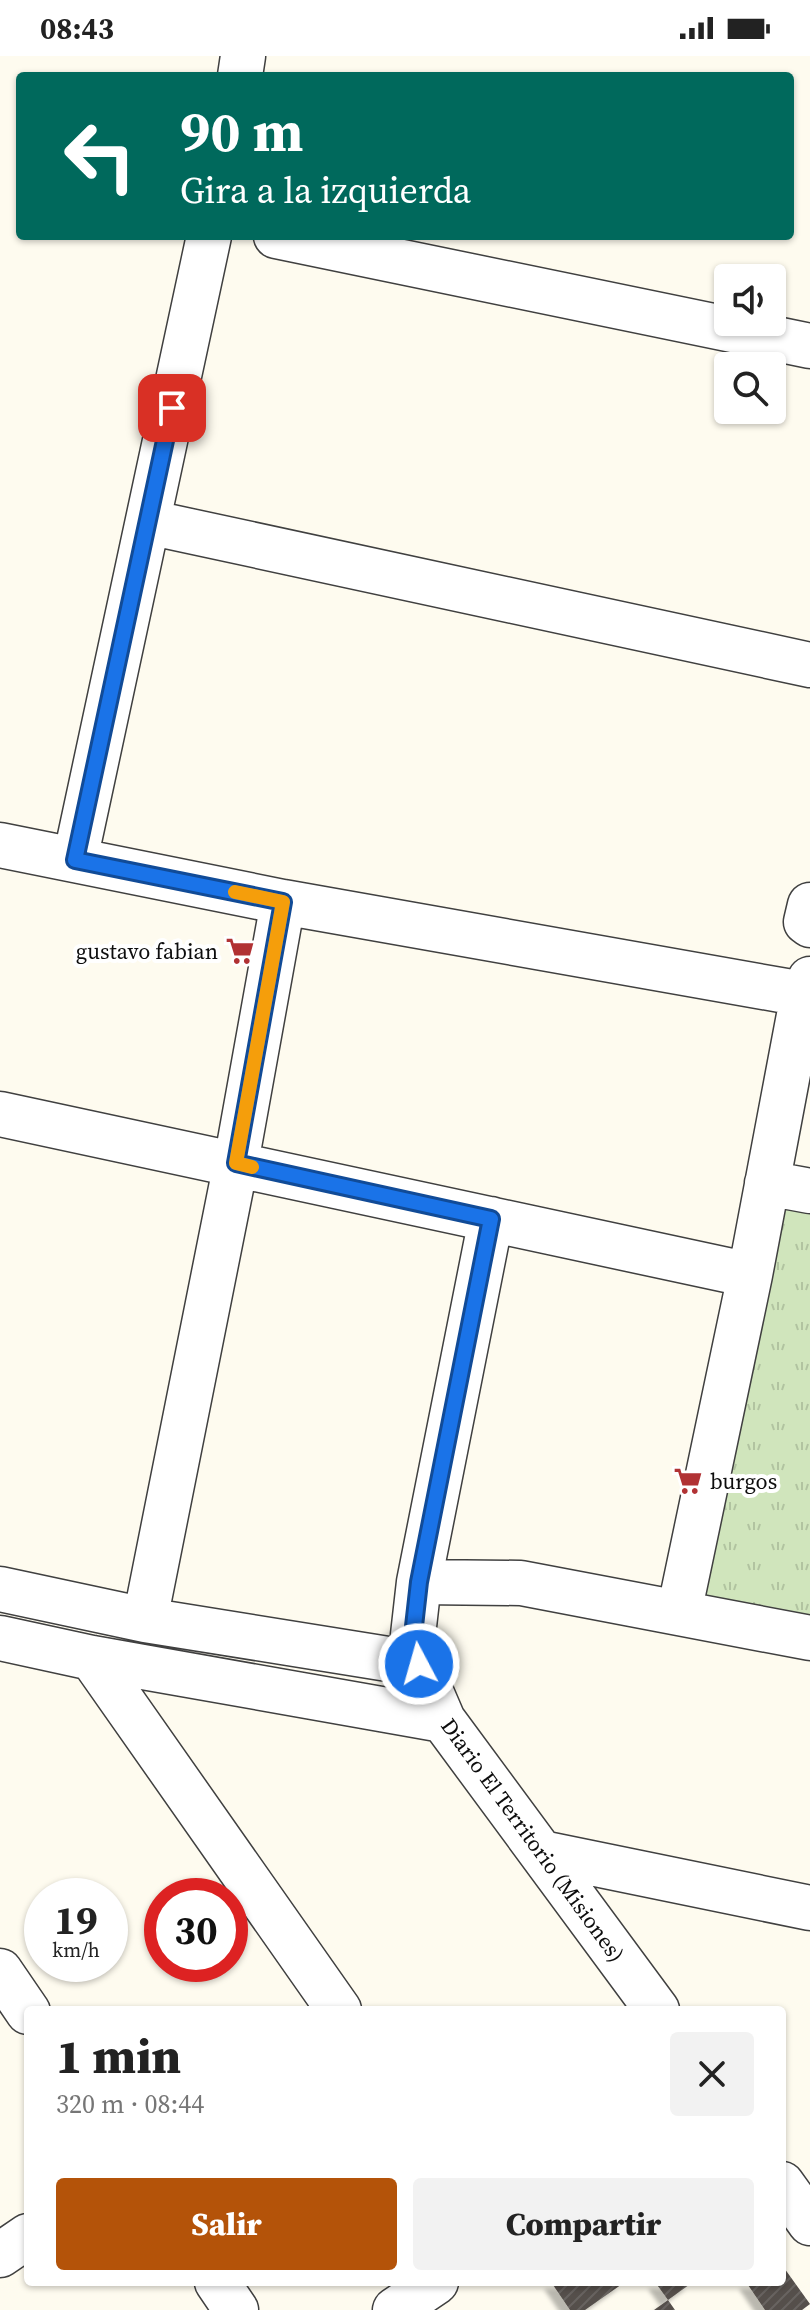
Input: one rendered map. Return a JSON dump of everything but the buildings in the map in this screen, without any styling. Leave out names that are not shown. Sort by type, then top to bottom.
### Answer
[{"type":"street","points":[[75,860],[208,240]]},
{"type":"street","points":[[295,240],[810,346]]},
{"type":"street","points":[[148,522],[810,665]]},
{"type":"street","points":[[0,845],[283,902],[807,987],[679,1613]]},
{"type":"street","points":[[145,1620],[236,1163],[283,902]]},
{"type":"street","points":[[810,905],[806,922],[810,925]]},
{"type":"street","points":[[0,1114],[750,1275]]},
{"type":"street","points":[[767,1183],[810,1191]]},
{"type":"street","name":"Diario El Territorio (Misiones)","points":[[491,1219],[419,1582],[413,1635],[419,1664],[443,1720],[654,2006]]},
{"type":"street","points":[[419,1582],[521,1583],[810,1638]]},
{"type":"street","points":[[0,1589],[145,1620],[419,1664]]},
{"type":"street","points":[[0,1638],[92,1658],[443,1720]]},
{"type":"street","points":[[92,1658],[336,2006]]},
{"type":"street","points":[[542,1853],[810,1908]]},
{"type":"street","points":[[0,1971],[24,2006]]},
{"type":"street","points":[[786,2161],[810,2164]]},
{"type":"street","points":[[786,2190],[810,2223]]},
{"type":"street","points":[[0,2255],[24,2239]]},
{"type":"street","points":[[220,2286],[236,2310]]},
{"type":"street","points":[[395,2310],[430,2286]]},
{"type":"green space","points":[[768,1183],[810,1191],[810,1638],[683,1612]]},
{"type":"slow traffic","points":[[235,892],[283,902],[236,1163],[252,1167]]},
{"type":"place","name":"gustavo fabian","points":[[240,951]]},
{"type":"place","name":"burgos","points":[[688,1481]]},
{"type":"route","points":[[172,408],[75,860],[283,902],[236,1163],[491,1219],[419,1582],[413,1635],[419,1664]]}]
